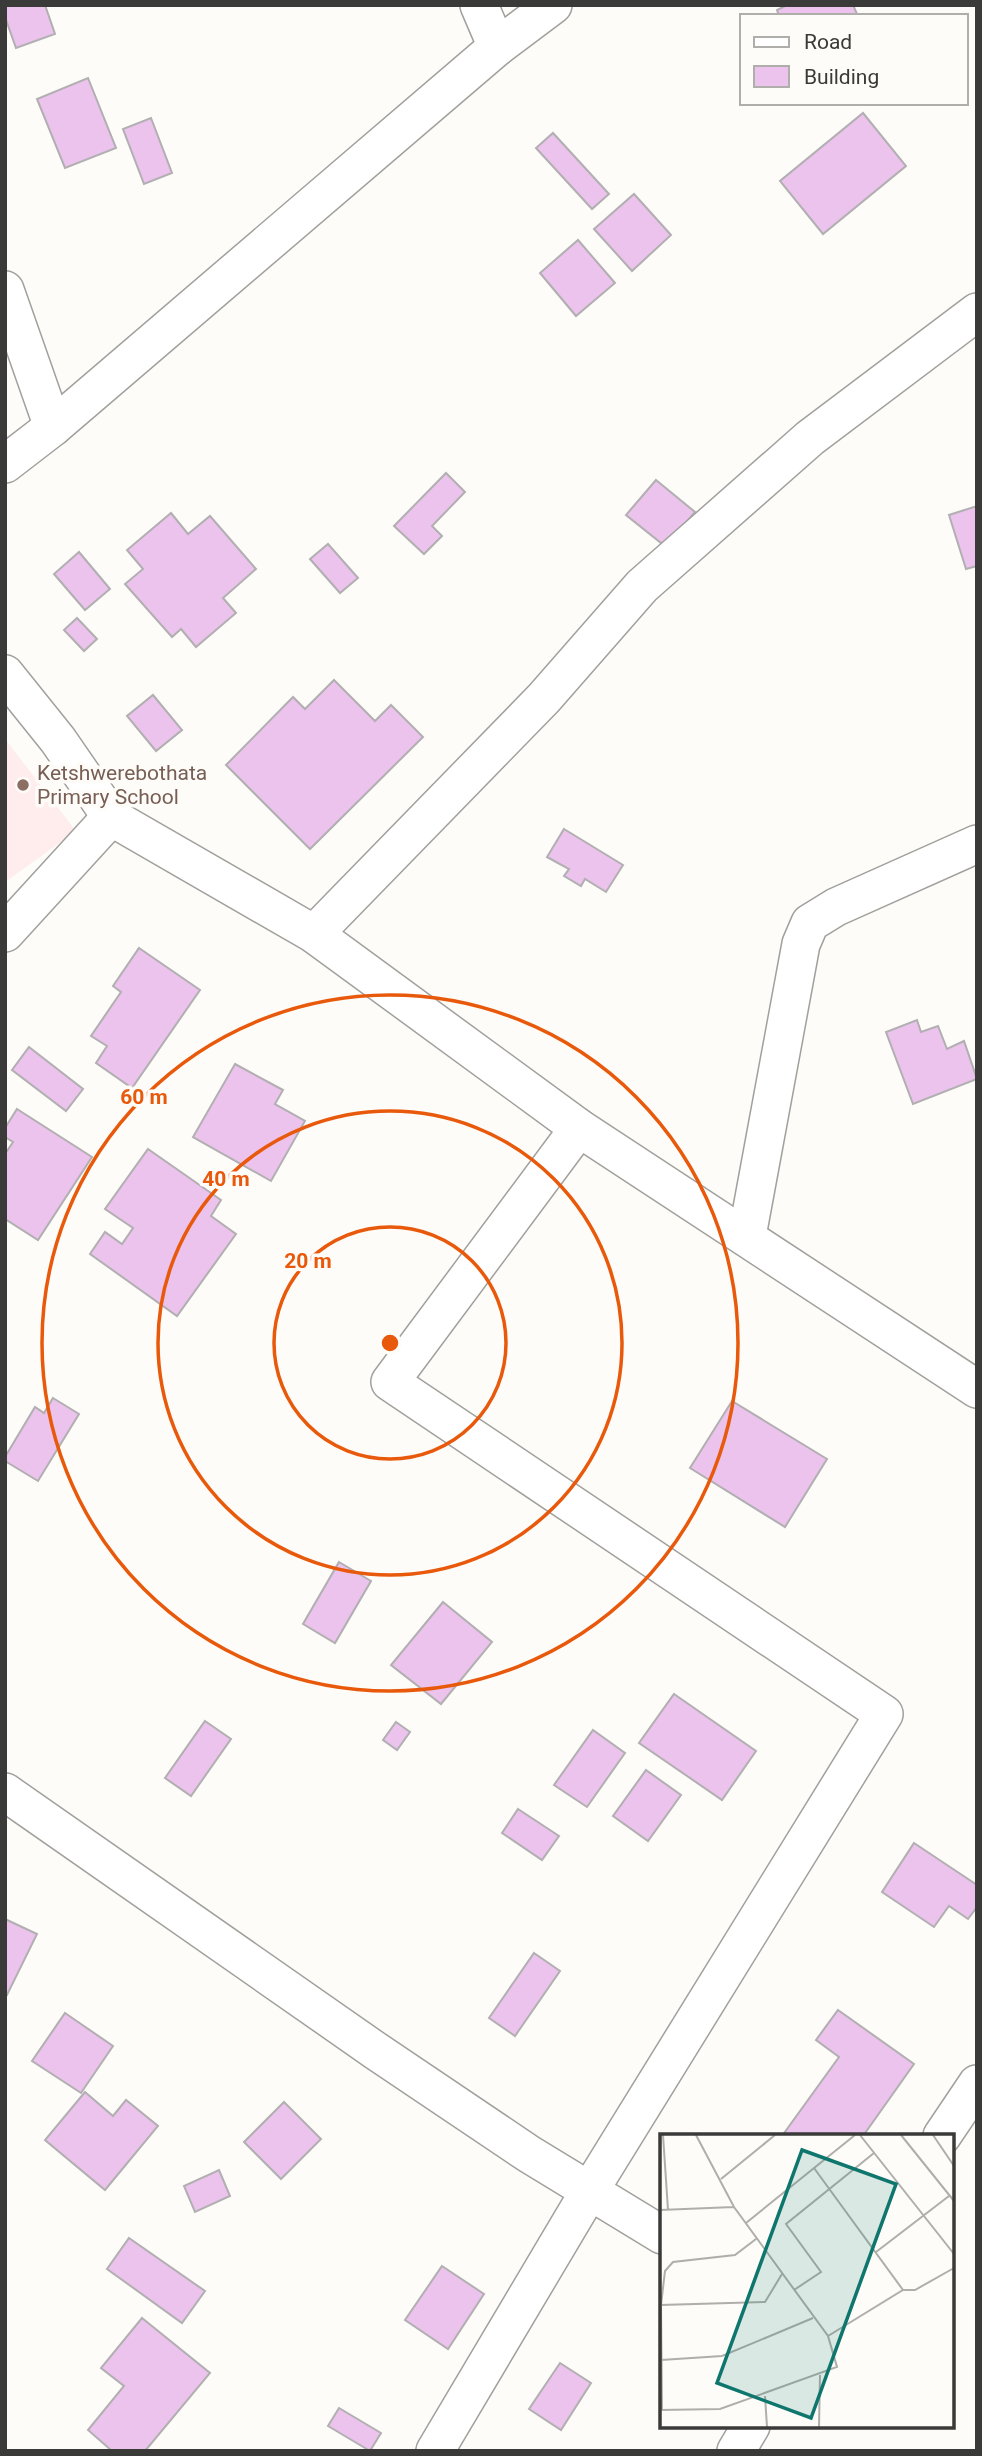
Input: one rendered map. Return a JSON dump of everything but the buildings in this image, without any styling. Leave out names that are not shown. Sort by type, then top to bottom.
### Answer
[{"type":"street","points":[[479,5],[497,47]]},
{"type":"street","points":[[5,464],[53,427],[497,47],[553,5]]},
{"type":"street","points":[[5,290],[53,427]]},
{"type":"street","points":[[314,934],[544,698],[642,586],[810,438],[977,312]]},
{"type":"street","points":[[5,674],[58,740],[111,817],[314,934],[579,1128],[977,1389]]},
{"type":"street","points":[[5,933],[111,817]]},
{"type":"street","points":[[747,1236],[801,944],[810,923],[836,908],[977,844]]},
{"type":"street","points":[[435,2451],[590,2190],[884,1714],[390,1382],[579,1128]]},
{"type":"street","points":[[5,1792],[376,2051],[529,2154],[660,2234]]},
{"type":"street","points":[[943,2134],[977,2084]]},
{"type":"street","points":[[736,2451],[750,2428]]},
{"type":"shaded area","name":"Ketshwerebothata Primary School","points":[[5,739],[76,831],[5,882]]},
{"type":"place","name":"Ketshwerebothata Primary School","points":[[23,785]]}]
